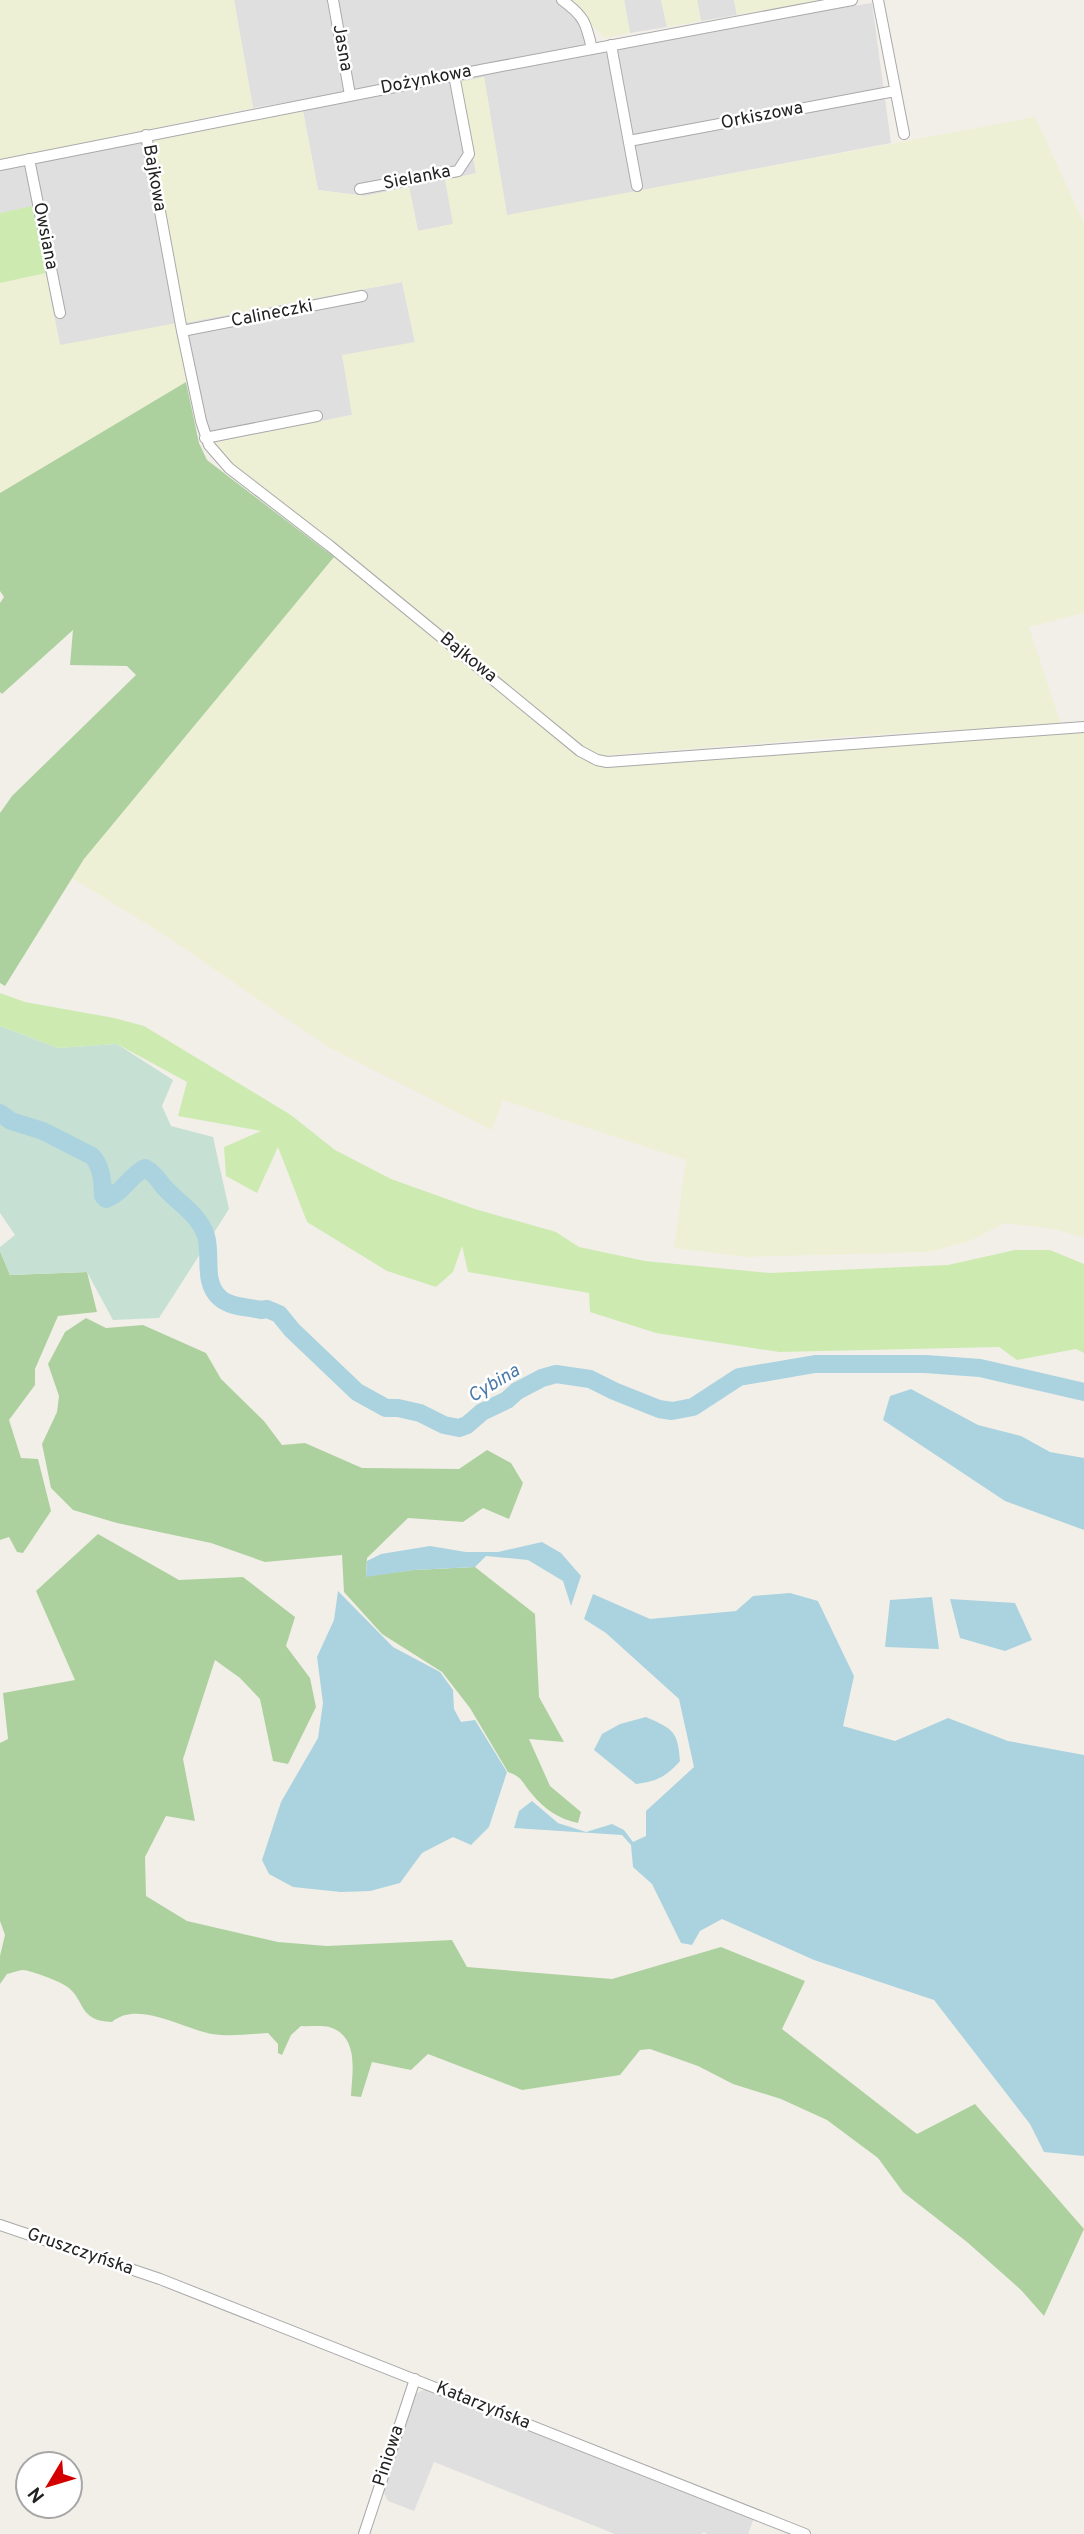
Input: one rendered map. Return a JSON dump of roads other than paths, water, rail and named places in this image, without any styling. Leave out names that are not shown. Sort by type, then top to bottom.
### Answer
[{"type":"street","name":"Jasna","points":[[333,0],[350,95]]},
{"type":"street","points":[[562,0],[579,13],[586,23],[592,49]]},
{"type":"street","name":"Dożynkowa","points":[[0,165],[350,95],[852,0]]},
{"type":"street","points":[[878,0],[904,134]]},
{"type":"street","points":[[611,45],[637,186]]},
{"type":"street","name":"Sielanka","points":[[360,189],[458,171],[469,154],[454,75]]},
{"type":"street","name":"Orkiszowa","points":[[629,141],[895,91]]},
{"type":"street","name":"Bajkowa","points":[[146,135],[182,331],[205,438],[217,456],[580,751],[607,762],[1084,727]]},
{"type":"street","name":"Owsiana","points":[[29,159],[60,313]]},
{"type":"street","name":"Calineczki","points":[[182,331],[362,296]]},
{"type":"street","points":[[205,438],[317,416]]},
{"type":"street","name":"Gruszczyńska","points":[[0,2225],[160,2279]]},
{"type":"street","name":"Katarzyńska","points":[[160,2279],[805,2534]]},
{"type":"street","name":"Piniowa","points":[[364,2534],[415,2379]]},
{"type":"water","points":[[911,1389],[978,1425],[1021,1436],[1050,1452],[1084,1458],[1084,1530],[1005,1501],[883,1420],[890,1396]]},
{"type":"water","points":[[542,1542],[561,1553],[581,1576],[571,1606],[563,1581],[528,1560],[486,1556],[475,1567],[413,1570],[366,1577],[367,1561],[381,1554],[430,1546],[466,1552],[498,1552]]},
{"type":"water","points":[[338,1591],[393,1647],[440,1672],[453,1690],[454,1709],[461,1722],[475,1720],[507,1772],[489,1827],[471,1845],[453,1837],[422,1853],[400,1883],[370,1891],[341,1892],[293,1887],[269,1874],[262,1860],[281,1802],[318,1738],[323,1703],[317,1657],[334,1620]]},
{"type":"water","points":[[790,1593],[818,1601],[854,1676],[843,1726],[895,1741],[948,1718],[1008,1741],[1084,1755],[1084,2156],[1044,2152],[1030,2124],[934,2000],[814,1960],[722,1919],[700,1931],[692,1945],[681,1943],[652,1884],[633,1867],[631,1845],[622,1835],[514,1828],[519,1811],[532,1801],[558,1823],[586,1832],[612,1824],[624,1830],[633,1842],[646,1836],[646,1811],[694,1767],[679,1699],[606,1633],[584,1619],[593,1594],[650,1619],[736,1611],[753,1596]]},
{"type":"water","points":[[932,1597],[939,1649],[885,1647],[890,1600]]},
{"type":"water","points":[[950,1599],[1015,1603],[1032,1640],[1005,1651],[960,1638]]},
{"type":"water","points":[[646,1717],[672,1732],[678,1743],[680,1761],[661,1777],[636,1784],[594,1750],[602,1734],[620,1724]]},
{"type":"waterway","name":"Cybina","points":[[0,1113],[11,1121],[43,1131],[92,1156],[99,1169],[103,1196],[106,1199],[117,1193],[139,1171],[145,1168],[154,1174],[203,1228],[208,1244],[209,1277],[214,1292],[220,1298],[234,1305],[267,1309],[279,1314],[292,1330],[357,1392],[386,1408],[420,1413],[444,1425],[459,1428],[467,1425],[482,1412],[507,1400],[517,1391],[556,1374],[590,1379],[659,1409],[672,1411],[693,1407],[739,1377],[815,1364],[925,1364],[980,1368],[1084,1392]]}]
